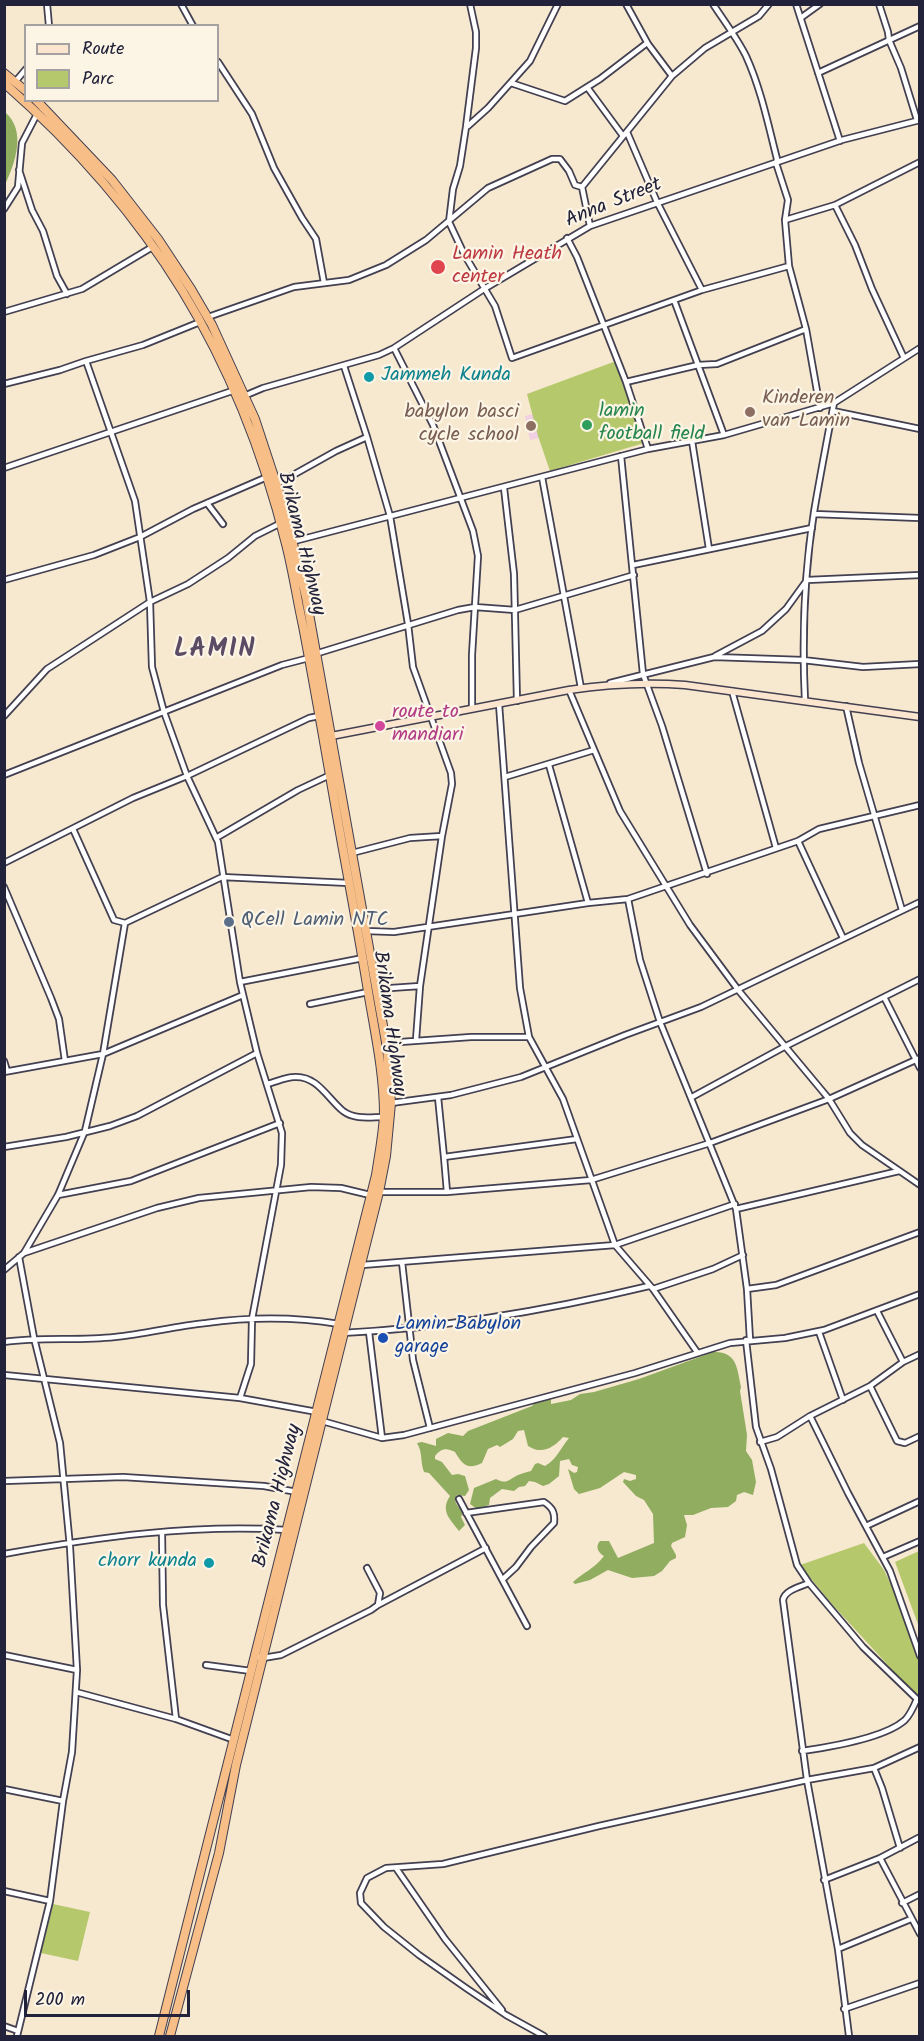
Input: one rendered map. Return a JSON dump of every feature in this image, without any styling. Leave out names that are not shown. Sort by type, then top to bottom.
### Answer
[{"type":"highway","points":[[4,73],[24,89]]},
{"type":"highway","name":"Brikama Highway","points":[[4,83],[24,98]]},
{"type":"highway","name":"Brikama Highway","points":[[29,102],[94,160],[138,212],[186,281],[240,394],[277,484],[289,542],[306,597],[319,716],[327,737],[330,775],[363,958],[386,1043],[391,1102],[386,1156],[362,1265],[317,1412],[297,1492],[259,1657],[219,1853],[170,2037]]},
{"type":"highway","name":"Brikama Highway","points":[[37,102],[40,110],[111,190],[154,246],[204,319]]},
{"type":"highway","name":"Brikama Highway","points":[[240,394],[280,524],[289,542]]},
{"type":"highway","name":"Brikama Highway","points":[[312,656],[366,931],[384,1117],[376,1175],[339,1324],[341,1333]]},
{"type":"highway","name":"Brikama Highway","points":[[159,2037],[252,1671],[259,1657],[322,1421],[335,1356]]},
{"type":"main road","points":[[327,737],[569,690],[646,682],[805,700],[920,717]]},
{"type":"street","points":[[48,4],[49,24]]},
{"type":"street","points":[[181,4],[192,24]]},
{"type":"street","points":[[470,4],[476,32],[476,48],[466,127],[460,165],[453,189],[449,222],[495,306],[512,358],[702,290],[789,266]]},
{"type":"street","points":[[466,127],[488,108],[530,61],[558,4]]},
{"type":"street","points":[[626,4],[647,43],[672,76]]},
{"type":"street","points":[[713,4],[745,54],[769,123],[776,163],[788,200],[785,220],[789,266],[806,329],[820,408]]},
{"type":"street","points":[[582,187],[672,76],[705,48],[759,16],[769,4]]},
{"type":"street","points":[[796,4],[840,141]]},
{"type":"street","points":[[802,17],[820,4]]},
{"type":"street","points":[[879,4],[889,40],[918,120]]},
{"type":"street","points":[[818,73],[920,26]]},
{"type":"street","points":[[512,83],[565,101],[647,43]]},
{"type":"street","points":[[219,64],[252,114],[274,168],[316,239],[324,283]]},
{"type":"street","points":[[15,82],[24,71]]},
{"type":"street","points":[[587,87],[625,134],[702,290]]},
{"type":"street","points":[[4,209],[18,186],[22,143],[40,110]]},
{"type":"street","name":"Anna Street","points":[[4,468],[240,394],[379,356],[484,289],[590,226],[840,141],[918,120]]},
{"type":"street","points":[[4,384],[143,345],[204,319],[294,287],[350,280],[386,265],[409,252],[449,222],[488,188],[552,159],[560,159],[575,185],[582,187]]},
{"type":"street","points":[[785,220],[835,205],[920,162]]},
{"type":"street","points":[[20,170],[32,210],[43,231],[57,276],[67,294]]},
{"type":"street","points":[[582,187],[590,226]]},
{"type":"street","points":[[835,205],[904,358]]},
{"type":"street","points":[[567,238],[577,257],[626,382],[648,449]]},
{"type":"street","points":[[4,312],[82,289],[154,246]]},
{"type":"street","points":[[674,300],[724,435]]},
{"type":"street","points":[[626,382],[698,365],[717,364],[806,329]]},
{"type":"street","points":[[394,348],[434,425],[473,531],[478,556],[472,655],[472,709]]},
{"type":"street","points":[[289,542],[648,449],[724,435],[834,404],[920,348]]},
{"type":"street","points":[[86,361],[135,501],[150,602],[152,668],[164,712],[187,776],[218,842],[240,982],[282,1133],[281,1165],[252,1319],[251,1364],[240,1398]]},
{"type":"street","points":[[344,366],[390,516],[413,667],[429,717],[451,773],[452,784],[420,986],[416,1040]]},
{"type":"street","points":[[805,700],[803,660],[812,528],[834,404]]},
{"type":"street","points":[[833,411],[920,429]]},
{"type":"street","points":[[277,484],[336,451],[367,437]]},
{"type":"street","points":[[692,441],[709,549]]},
{"type":"street","points":[[621,456],[643,674],[707,874]]},
{"type":"street","points":[[4,580],[94,555],[141,537],[207,503],[267,477]]},
{"type":"street","points":[[542,477],[581,688]]},
{"type":"street","points":[[504,488],[514,574],[517,701]]},
{"type":"street","points":[[207,503],[223,524]]},
{"type":"street","points":[[814,514],[920,518]]},
{"type":"street","points":[[4,716],[47,669],[150,602],[188,584],[255,537],[280,524]]},
{"type":"street","points":[[633,565],[812,528]]},
{"type":"street","points":[[4,775],[282,665],[408,624],[475,607],[515,610],[634,575]]},
{"type":"street","points":[[807,580],[920,575]]},
{"type":"street","points":[[605,685],[714,657],[762,631],[786,609],[807,580]]},
{"type":"street","points":[[714,657],[803,660],[863,667],[920,664]]},
{"type":"street","points":[[569,690],[620,812],[690,925],[784,1047],[829,1099],[850,1133],[862,1145],[920,1185]]},
{"type":"street","points":[[732,691],[776,848]]},
{"type":"street","points":[[499,704],[513,915],[520,988],[529,1037],[563,1099],[615,1245],[651,1288],[697,1352]]},
{"type":"street","points":[[846,706],[859,763],[902,910]]},
{"type":"street","points":[[4,863],[133,798],[187,776],[309,718],[319,716]]},
{"type":"street","points":[[505,777],[594,750]]},
{"type":"street","points":[[549,765],[588,903]]},
{"type":"street","points":[[216,838],[298,790],[330,775]]},
{"type":"street","points":[[366,931],[394,932],[428,928],[628,899],[707,874],[798,841],[819,829],[920,805]]},
{"type":"street","points":[[73,829],[114,920],[124,923],[222,878],[349,883]]},
{"type":"street","points":[[352,854],[410,838],[442,836]]},
{"type":"street","points":[[798,841],[843,938]]},
{"type":"street","points":[[4,887],[31,947],[59,1019],[65,1061]]},
{"type":"street","points":[[628,899],[640,960],[660,1022],[736,1206],[747,1289],[748,1340],[756,1427],[771,1469],[797,1565],[809,1583],[863,1647],[918,1701],[905,1720],[865,1739],[802,1751]]},
{"type":"street","points":[[391,1102],[451,1095],[521,1077],[701,1007],[920,902]]},
{"type":"street","points":[[24,1253],[58,1195],[85,1131],[104,1054],[124,923]]},
{"type":"street","points":[[240,982],[363,958]]},
{"type":"street","points":[[692,1097],[784,1047],[920,979]]},
{"type":"street","points":[[310,1004],[372,990],[420,986]]},
{"type":"street","points":[[4,1061],[6,1072],[104,1054],[243,995]]},
{"type":"street","points":[[884,997],[920,1068]]},
{"type":"street","points":[[386,1043],[471,1037],[529,1037]]},
{"type":"street","points":[[4,1147],[66,1137],[110,1126],[137,1116],[258,1053]]},
{"type":"street","points":[[379,1192],[447,1192],[591,1180],[710,1143],[829,1099],[917,1060]]},
{"type":"street","points":[[267,1084],[296,1076],[307,1079],[318,1084],[343,1112],[360,1118],[384,1117]]},
{"type":"street","points":[[438,1097],[447,1192]]},
{"type":"street","points":[[58,1195],[131,1181],[280,1123]]},
{"type":"street","points":[[444,1157],[577,1139]]},
{"type":"street","points":[[362,1265],[615,1245],[736,1206],[899,1171]]},
{"type":"street","points":[[4,1269],[24,1253],[157,1208],[199,1198],[277,1189],[341,1188],[370,1195]]},
{"type":"street","points":[[747,1289],[777,1285],[920,1233]]},
{"type":"street","points":[[341,1333],[410,1328],[530,1312],[651,1288],[712,1269],[743,1256]]},
{"type":"street","points":[[4,2026],[17,2034],[50,1901],[72,1752],[78,1670],[70,1542],[60,1443],[34,1338],[19,1257]]},
{"type":"street","points":[[402,1262],[413,1360],[430,1428]]},
{"type":"street","points":[[322,1421],[382,1438],[404,1435],[635,1373],[697,1352],[748,1340],[785,1338],[819,1332],[920,1294]]},
{"type":"street","points":[[877,1311],[903,1362]]},
{"type":"street","points":[[4,1342],[34,1338],[113,1337],[206,1323],[252,1319],[311,1319],[339,1324]]},
{"type":"street","points":[[369,1332],[382,1438]]},
{"type":"street","points":[[819,1332],[843,1400]]},
{"type":"street","points":[[760,1442],[777,1437],[810,1416],[870,1386],[903,1362],[920,1354]]},
{"type":"street","points":[[4,1375],[240,1398],[317,1412]]},
{"type":"street","points":[[870,1386],[897,1441],[905,1443],[920,1436]]},
{"type":"street","points":[[810,1416],[883,1557],[920,1656]]},
{"type":"street","points":[[4,1481],[123,1477],[264,1486],[297,1492]]},
{"type":"street","points":[[459,1499],[527,1626]]},
{"type":"street","points":[[866,1526],[920,1501]]},
{"type":"street","points":[[466,1513],[544,1502],[555,1514],[554,1523],[503,1579]]},
{"type":"street","points":[[4,1554],[70,1542],[162,1532],[254,1528],[288,1530]]},
{"type":"street","points":[[162,1532],[163,1605],[176,1719]]},
{"type":"street","points":[[883,1557],[920,1541]]},
{"type":"street","points":[[259,1657],[281,1656],[486,1548]]},
{"type":"street","points":[[367,1568],[380,1593],[378,1605]]},
{"type":"street","points":[[809,1583],[789,1592],[783,1600],[802,1751],[838,1949],[849,2037]]},
{"type":"street","points":[[4,1655],[78,1670]]},
{"type":"street","points":[[206,1665],[252,1671]]},
{"type":"street","points":[[76,1692],[176,1719],[234,1740]]},
{"type":"street","points":[[544,2037],[506,2015],[419,1955],[384,1927],[361,1903],[360,1893],[367,1878],[386,1868],[443,1864],[600,1826],[807,1780],[874,1768],[920,1747]]},
{"type":"street","points":[[874,1768],[900,1848]]},
{"type":"street","points":[[4,1790],[63,1801]]},
{"type":"street","points":[[824,1880],[880,1858],[920,1837]]},
{"type":"street","points":[[880,1858],[920,1934]]},
{"type":"street","points":[[396,1868],[445,1939],[506,2015]]},
{"type":"street","points":[[4,1891],[50,1901]]},
{"type":"street","points":[[902,1903],[920,1894]]},
{"type":"street","points":[[838,1949],[911,1919]]},
{"type":"street","points":[[844,2009],[920,1983]]},
{"type":"shaded area","name":"babylon basci cycle school","points":[[533,414],[539,438],[530,440],[525,416]]},
{"type":"green space","points":[[5,112],[16,128],[17,147],[5,185]]},
{"type":"green space","name":"lamin football field","points":[[616,361],[644,443],[550,471],[527,394]]},
{"type":"green space","points":[[713,1352],[727,1354],[737,1367],[747,1435],[746,1451],[752,1460],[756,1482],[753,1495],[744,1492],[737,1495],[736,1501],[728,1507],[711,1508],[693,1515],[684,1515],[687,1525],[685,1537],[672,1543],[671,1546],[676,1558],[654,1576],[632,1578],[608,1570],[590,1580],[575,1584],[573,1582],[604,1556],[598,1549],[600,1541],[609,1541],[618,1558],[654,1543],[653,1514],[644,1500],[636,1496],[623,1482],[624,1479],[630,1481],[636,1479],[636,1475],[624,1472],[600,1488],[579,1494],[574,1489],[568,1469],[574,1473],[577,1472],[578,1467],[572,1465],[569,1459],[560,1461],[559,1476],[549,1484],[543,1486],[529,1481],[525,1486],[514,1491],[502,1489],[490,1498],[489,1505],[477,1509],[470,1504],[474,1488],[496,1479],[506,1481],[531,1471],[538,1463],[545,1466],[569,1438],[563,1437],[551,1447],[538,1450],[528,1446],[524,1430],[518,1431],[513,1439],[500,1447],[497,1445],[488,1449],[482,1463],[473,1466],[466,1465],[455,1452],[447,1449],[438,1453],[435,1459],[442,1462],[452,1475],[465,1476],[469,1490],[465,1496],[457,1495],[455,1500],[463,1512],[461,1517],[465,1525],[459,1531],[446,1511],[450,1496],[429,1473],[424,1472],[417,1443],[436,1446],[436,1439],[448,1433],[463,1436],[468,1431],[532,1406],[536,1401],[549,1397],[551,1404],[571,1400],[580,1394],[639,1379]]},
{"type":"green space","points":[[864,1543],[884,1570],[897,1597],[919,1661],[919,1699],[830,1602],[800,1565]]},
{"type":"green space","points":[[919,1551],[919,1627],[895,1562]]},
{"type":"green space","points":[[53,1904],[90,1912],[78,1961],[41,1953]]},
{"type":"place","name":"Lamin Heath center","points":[[438,267]]},
{"type":"place","name":"Jammeh Kunda","points":[[369,377]]},
{"type":"place","name":"Kinderen van Lamin","points":[[750,412]]},
{"type":"place","name":"lamin football field","points":[[587,425]]},
{"type":"place","name":"babylon basci cycle school","points":[[531,426]]},
{"type":"place","name":"route to mandiari","points":[[380,726]]},
{"type":"place","name":"QCell Lamin NTC","points":[[229,922]]},
{"type":"place","name":"Lamin Babylon garage","points":[[383,1338]]},
{"type":"place","name":"chorr kunda","points":[[209,1563]]},
{"type":"district","name":"LAMIN","points":[[215,652]]}]
